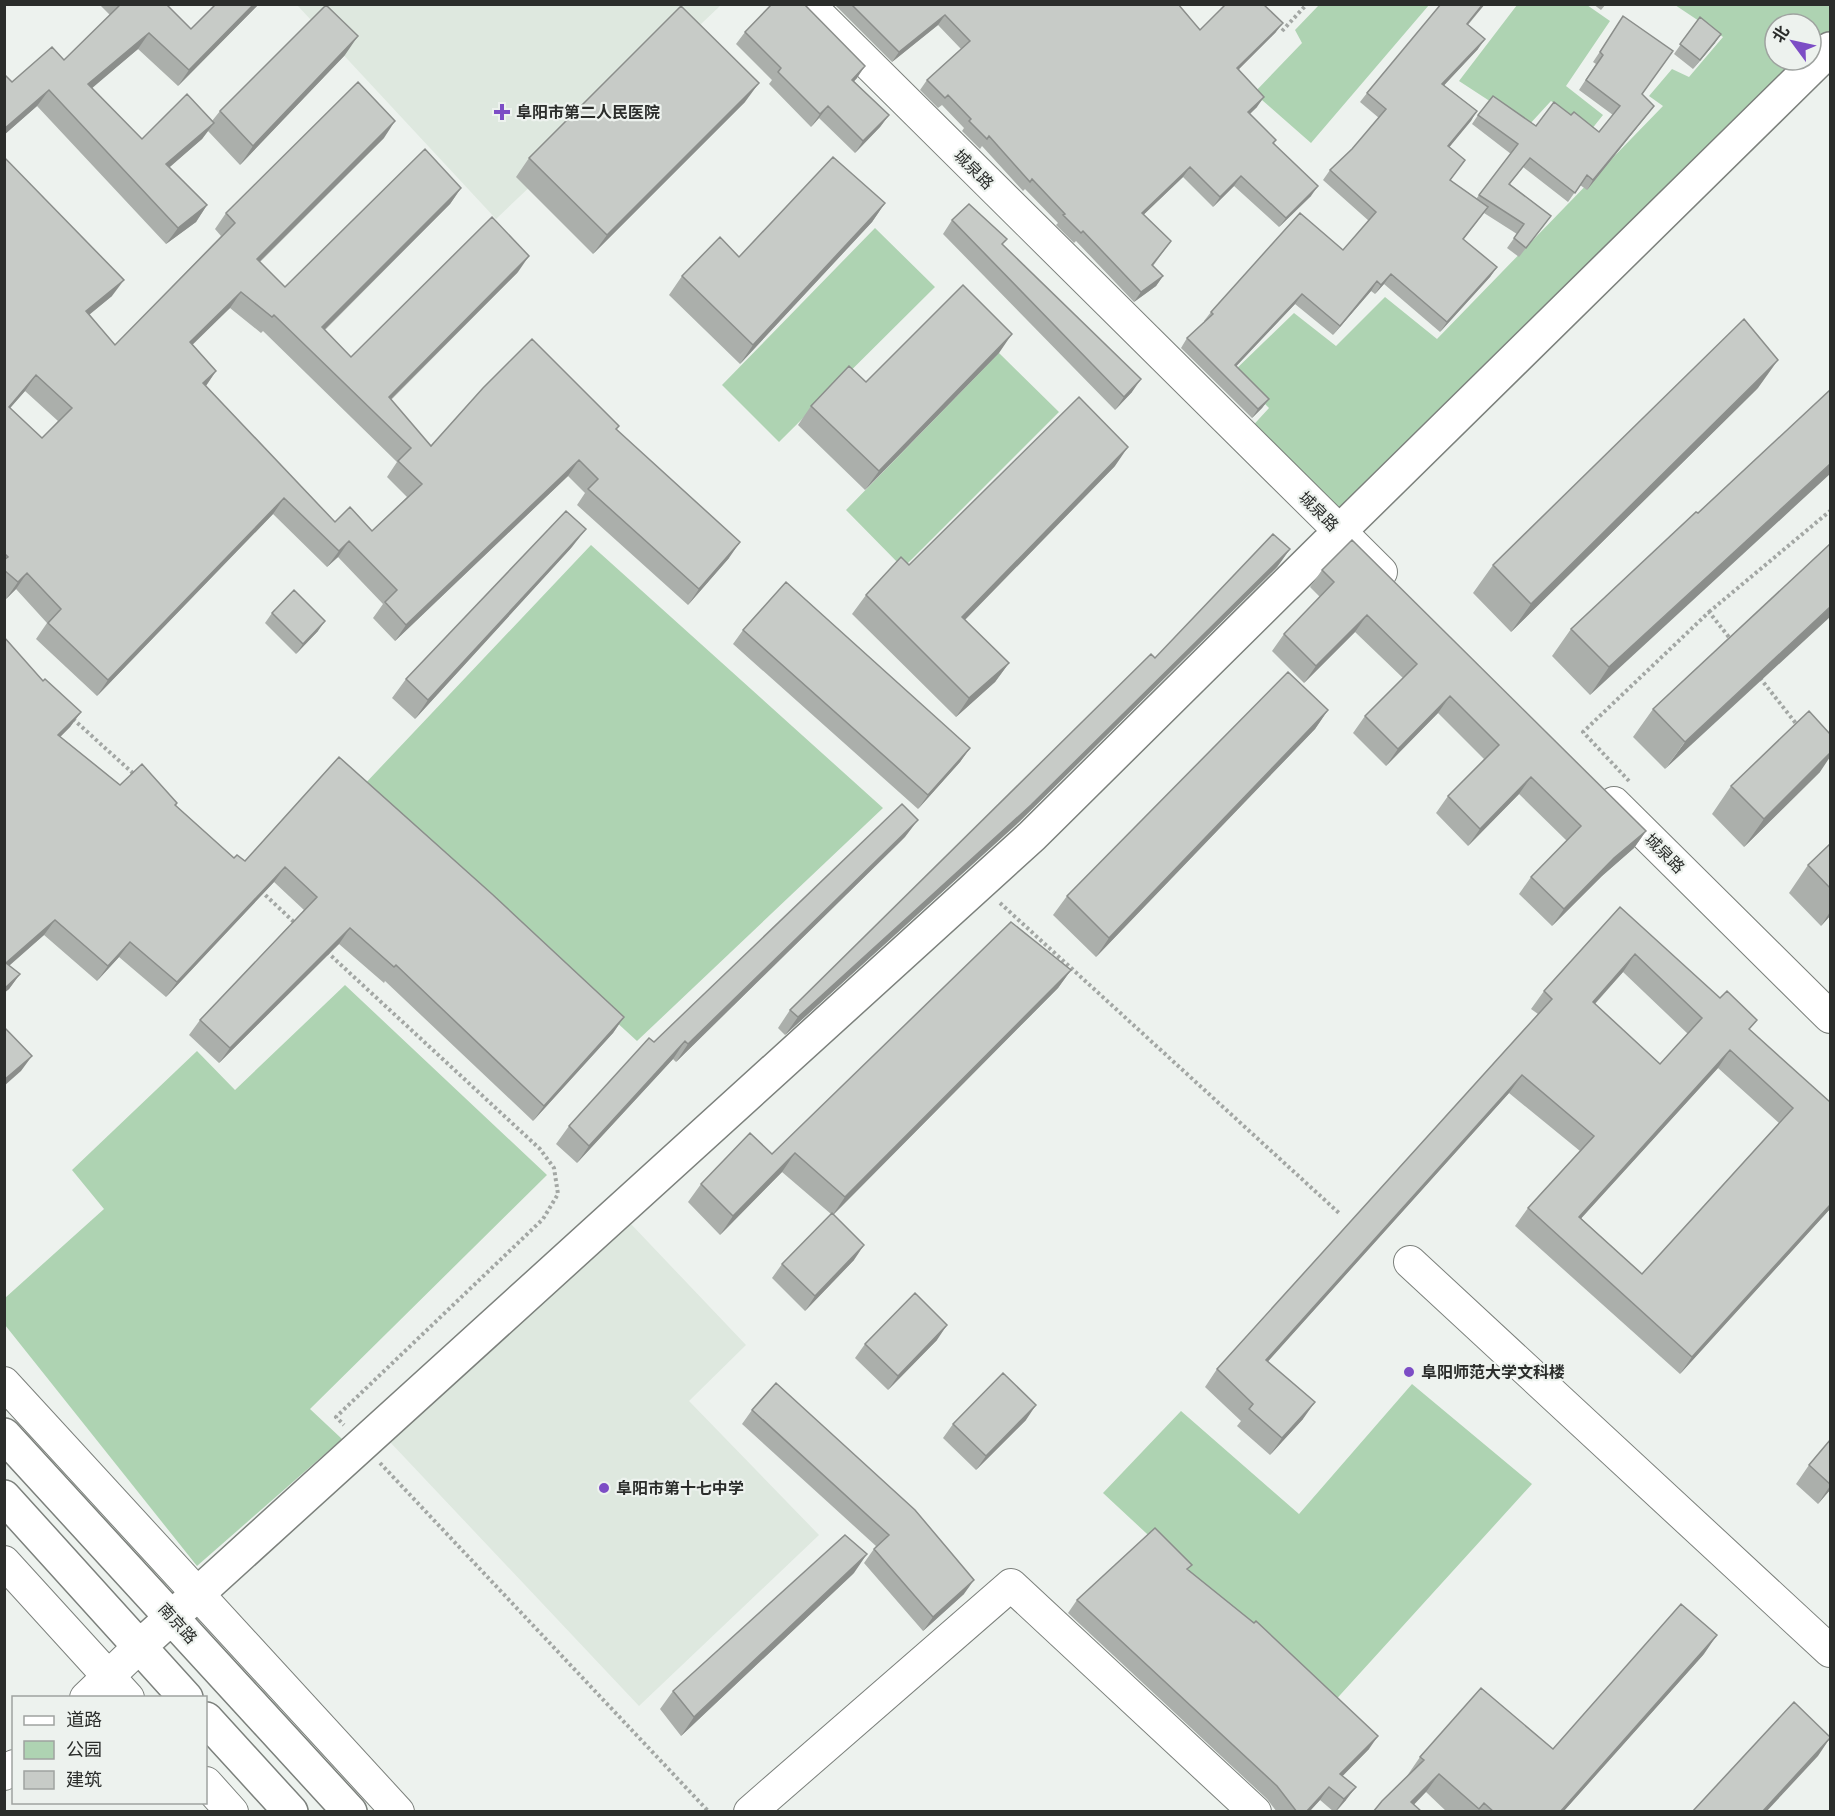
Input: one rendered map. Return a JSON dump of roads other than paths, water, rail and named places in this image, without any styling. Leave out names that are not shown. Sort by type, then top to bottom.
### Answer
[{"type":"main road","points":[[1351,520],[1830,49]]},
{"type":"main road","points":[[139,1647],[1032,836],[1327,544]]},
{"type":"main road","name":"南京路","points":[[4,1435],[350,1812]]},
{"type":"main road","points":[[4,1497],[184,1696]]},
{"type":"main road","points":[[207,1720],[291,1812]]},
{"type":"street","name":"城泉路","points":[[808,4],[1404,595]]},
{"type":"street","name":"城泉路","points":[[1592,781],[1830,1017]]},
{"type":"street","points":[[1410,1262],[1830,1651]]},
{"type":"street","points":[[4,1383],[398,1812]]},
{"type":"street","points":[[4,1562],[118,1687]]},
{"type":"street","points":[[750,1812],[1011,1585],[1256,1812]]},
{"type":"street","points":[[92,1696],[118,1687],[139,1647]]},
{"type":"street","points":[[207,1784],[232,1812]]},
{"type":"place","name":"阜阳市第二人民医院","points":[[502,112]]},
{"type":"place","name":"阜阳师范大学文科楼","points":[[1409,1372]]},
{"type":"place","name":"阜阳市第十七中学","points":[[604,1488]]}]
